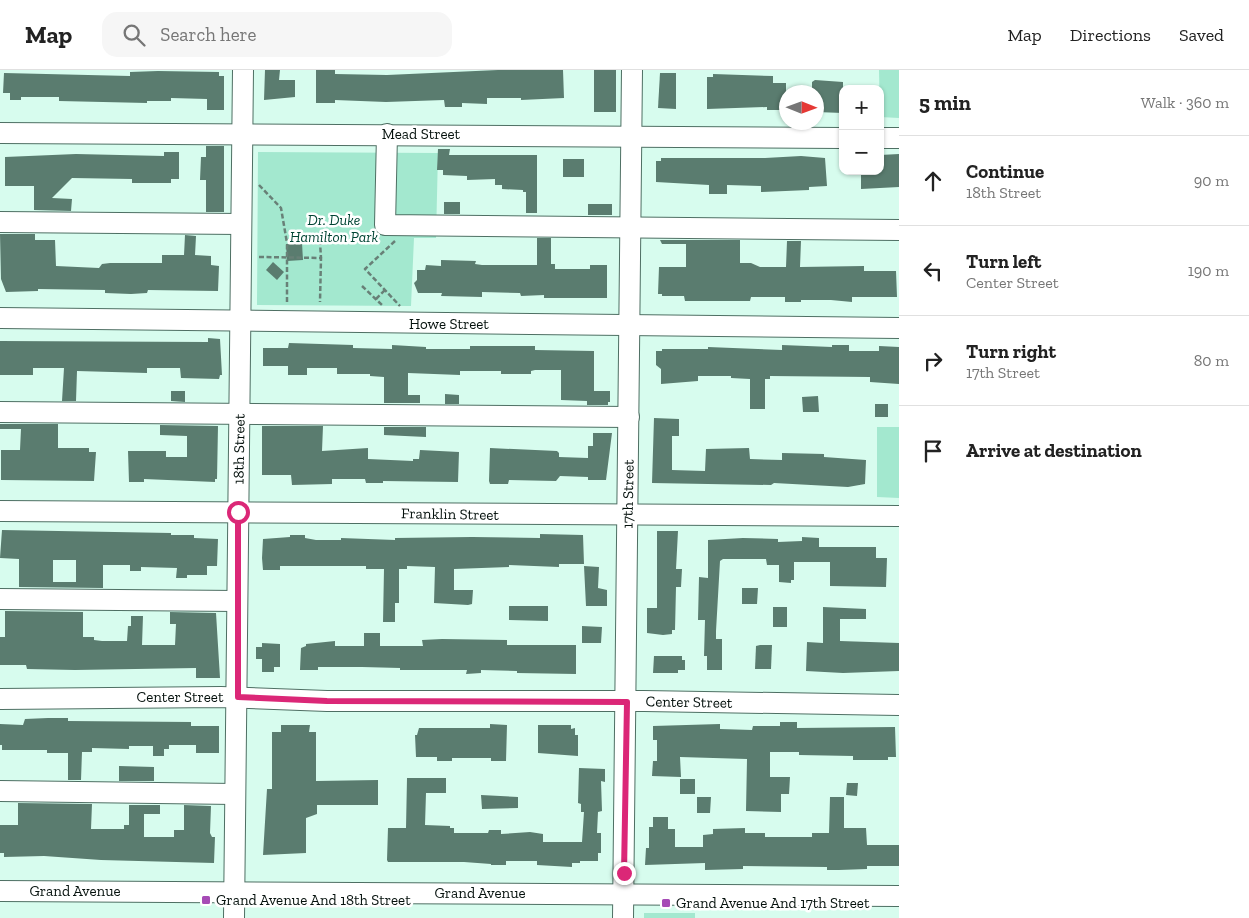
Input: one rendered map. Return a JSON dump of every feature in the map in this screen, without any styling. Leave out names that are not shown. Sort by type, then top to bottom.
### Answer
[{"type":"street","name":"18th Street","points":[[234,918],[238,697],[237,601],[243,70]]},
{"type":"street","name":"17th Street","points":[[623,918],[627,702],[632,70]]},
{"type":"street","name":"Mead Street","points":[[0,133],[242,132],[839,138]]},
{"type":"street","points":[[387,134],[386,225],[899,230]]},
{"type":"street","points":[[884,138],[899,138]]},
{"type":"street","points":[[0,222],[241,224]]},
{"type":"street","name":"Howe Street","points":[[0,318],[899,328]]},
{"type":"street","points":[[0,412],[629,417]]},
{"type":"street","name":"Franklin Street","points":[[0,511],[628,516],[899,516]]},
{"type":"street","points":[[0,599],[237,601]]},
{"type":"street","name":"Center Street","points":[[0,699],[238,697],[337,701],[899,705]]},
{"type":"street","points":[[0,791],[235,794]]},
{"type":"street","name":"Grand Avenue","points":[[0,890],[234,890],[899,896]]},
{"type":"path","points":[[259,185],[281,208],[288,257],[287,302]]},
{"type":"path","points":[[413,225],[365,269],[418,324]]},
{"type":"path","points":[[287,243],[320,242],[320,302]]},
{"type":"path","points":[[259,257],[320,258]]},
{"type":"path","points":[[376,299],[385,290]]},
{"type":"green space","points":[[879,70],[899,70],[899,118],[884,117],[884,85],[879,85]]},
{"type":"green space","name":"Dr. Duke Hamilton Park","points":[[258,152],[438,153],[436,238],[414,238],[411,306],[257,305]]},
{"type":"green space","points":[[877,427],[899,427],[899,498],[877,497]]},
{"type":"green space","points":[[644,913],[695,913],[695,918],[644,918]]},
{"type":"building","points":[[265,70],[280,70],[279,80],[295,80],[295,97],[264,100]]},
{"type":"building","points":[[316,70],[335,70],[335,74],[387,75],[498,70],[563,70],[564,98],[521,100],[521,98],[487,98],[487,104],[462,103],[462,107],[445,107],[444,100],[386,102],[335,100],[335,103],[316,103]]},
{"type":"building","points":[[594,70],[616,70],[616,112],[594,112]]},
{"type":"building","points":[[130,72],[219,72],[219,76],[224,76],[224,110],[207,110],[207,99],[171,98],[171,101],[147,101],[147,103],[59,101],[59,97],[21,97],[21,100],[10,100],[10,93],[3,93],[4,73],[130,76]]},
{"type":"building","points":[[660,73],[676,73],[676,109],[658,108]]},
{"type":"building","points":[[713,74],[773,76],[773,83],[786,83],[786,85],[779,85],[779,110],[767,110],[767,107],[707,109],[707,77],[713,77]]},
{"type":"building","points":[[815,80],[843,82],[843,85],[839,85],[839,113],[824,112],[824,85],[812,85],[812,82]]},
{"type":"building","points":[[206,146],[224,146],[224,212],[206,212],[206,180],[200,180],[201,157],[206,157]]},
{"type":"building","points":[[438,149],[450,149],[449,155],[537,155],[537,213],[526,213],[526,192],[523,192],[523,190],[502,189],[502,185],[495,185],[495,179],[467,180],[467,176],[443,175],[443,170],[437,170]]},
{"type":"building","points":[[164,152],[179,152],[179,179],[171,179],[171,183],[132,183],[132,179],[72,178],[52,198],[72,199],[71,211],[34,210],[34,186],[5,186],[5,157],[76,154],[164,156]]},
{"type":"building","points":[[899,154],[899,187],[861,189],[861,175],[884,175],[884,155]]},
{"type":"building","points":[[801,156],[825,158],[827,186],[809,187],[809,190],[761,192],[761,186],[727,185],[727,194],[709,194],[709,185],[656,182],[656,161],[661,161],[661,158]]},
{"type":"building","points":[[563,159],[584,159],[584,177],[563,177]]},
{"type":"building","points":[[444,202],[460,202],[460,214],[444,214]]},
{"type":"building","points":[[588,204],[612,204],[612,215],[588,215]]},
{"type":"building","points":[[0,234],[35,234],[35,240],[55,240],[56,266],[99,268],[102,264],[110,263],[162,263],[162,255],[184,255],[185,235],[196,236],[195,255],[211,256],[211,265],[219,266],[218,291],[148,290],[147,293],[131,294],[105,293],[105,290],[38,289],[38,291],[6,292],[1,279]]},
{"type":"building","points":[[537,238],[551,238],[551,264],[555,264],[555,269],[590,269],[590,265],[607,265],[607,298],[544,298],[544,295],[521,296],[520,293],[482,292],[482,297],[441,296],[442,293],[418,293],[414,283],[417,280],[417,270],[425,270],[426,265],[441,266],[441,260],[476,261],[475,264],[482,265],[537,265]]},
{"type":"building","points":[[660,240],[740,240],[740,263],[751,263],[760,267],[786,267],[787,241],[801,241],[800,267],[864,266],[864,271],[896,271],[897,297],[852,297],[852,302],[801,300],[801,302],[785,302],[785,297],[751,297],[750,301],[685,301],[684,296],[662,296],[662,294],[658,294],[659,267],[686,267],[686,244],[662,244]]},
{"type":"building","points":[[302,243],[303,260],[287,261],[286,244]]},
{"type":"building","points":[[273,262],[284,272],[277,280],[266,270]]},
{"type":"building","points":[[208,338],[220,339],[222,375],[220,375],[219,379],[181,378],[180,368],[147,368],[147,373],[77,371],[76,401],[62,401],[64,368],[33,368],[33,375],[0,375],[0,341],[208,342]]},
{"type":"building","points":[[289,343],[353,345],[353,348],[392,349],[392,345],[426,347],[426,349],[470,349],[470,346],[535,346],[535,350],[594,351],[594,391],[610,391],[610,402],[608,402],[608,405],[587,405],[587,401],[561,400],[561,370],[535,370],[531,371],[531,374],[501,374],[501,371],[460,371],[460,375],[408,373],[408,395],[420,395],[420,403],[384,403],[384,377],[370,376],[370,374],[337,374],[337,368],[307,368],[307,375],[288,375],[288,366],[263,366],[263,348],[288,348]]},
{"type":"building","points":[[782,345],[832,347],[832,345],[849,345],[849,351],[879,351],[879,346],[899,347],[899,384],[870,382],[870,377],[770,376],[770,379],[765,379],[765,409],[750,409],[750,379],[731,378],[731,376],[698,376],[698,381],[661,384],[661,369],[656,365],[656,351],[662,351],[662,349],[708,349],[708,347],[782,350]]},
{"type":"building","points":[[171,391],[185,391],[185,402],[171,401]]},
{"type":"building","points":[[445,394],[459,395],[459,404],[445,404]]},
{"type":"building","points":[[818,396],[819,412],[803,412],[802,397]]},
{"type":"building","points":[[875,404],[888,404],[888,417],[875,417]]},
{"type":"building","points":[[654,418],[679,419],[679,436],[672,436],[672,470],[705,471],[706,449],[749,448],[750,459],[782,460],[782,453],[824,454],[824,457],[866,460],[865,484],[848,487],[774,483],[771,485],[652,483]]},
{"type":"building","points":[[0,424],[58,424],[58,448],[89,448],[89,452],[96,452],[94,481],[1,480],[1,450],[20,450],[21,429],[0,429]]},
{"type":"building","points":[[160,425],[218,426],[217,479],[215,479],[215,482],[144,479],[144,482],[129,482],[128,451],[166,451],[166,457],[187,457],[187,436],[160,435]]},
{"type":"building","points":[[262,426],[323,426],[322,451],[368,448],[368,459],[413,461],[413,459],[419,459],[420,450],[459,452],[458,482],[383,481],[383,483],[366,483],[365,479],[332,479],[332,484],[292,485],[291,475],[262,475]]},
{"type":"building","points":[[384,427],[426,427],[426,437],[384,435]]},
{"type":"building","points":[[593,433],[612,433],[606,480],[588,480],[588,477],[560,476],[556,481],[509,480],[508,484],[490,484],[490,448],[557,451],[559,457],[588,458],[588,446],[593,446]]},
{"type":"building","points":[[2,530],[171,533],[171,535],[194,535],[194,538],[218,539],[217,566],[207,566],[207,575],[187,575],[187,578],[176,578],[177,568],[141,567],[141,571],[130,571],[130,565],[103,565],[103,588],[19,587],[19,559],[0,558]],"holes":[[[53,560],[76,560],[76,582],[53,582]]]},
{"type":"building","points":[[657,531],[678,531],[676,569],[682,569],[681,587],[676,587],[675,630],[672,630],[672,634],[663,635],[647,633],[647,608],[657,608]]},
{"type":"building","points":[[540,534],[583,535],[584,564],[559,564],[559,567],[509,565],[509,567],[454,569],[454,590],[473,590],[472,604],[468,605],[434,603],[435,567],[407,566],[407,569],[399,569],[399,603],[395,603],[395,622],[383,622],[384,569],[366,569],[366,566],[280,566],[280,570],[263,570],[263,539],[290,537],[290,535],[305,535],[305,538],[316,540],[341,540],[341,538],[395,540],[395,538],[540,538]]},
{"type":"building","points":[[802,537],[819,538],[819,547],[876,547],[876,558],[887,558],[886,587],[830,586],[830,562],[794,562],[794,580],[791,580],[791,583],[779,582],[779,565],[767,565],[766,559],[723,559],[720,561],[716,631],[716,639],[722,639],[722,670],[707,670],[707,656],[704,656],[705,620],[698,620],[699,577],[708,578],[708,540],[778,539],[778,542],[802,541]]},
{"type":"building","points":[[584,566],[599,567],[598,588],[607,590],[607,606],[586,606]]},
{"type":"building","points":[[742,588],[758,588],[757,604],[742,604]]},
{"type":"building","points":[[509,606],[548,606],[548,621],[509,620]]},
{"type":"building","points":[[773,607],[787,607],[787,627],[773,627]]},
{"type":"building","points":[[823,607],[866,609],[866,619],[840,619],[840,641],[899,643],[899,671],[843,673],[806,671],[807,642],[823,643]]},
{"type":"building","points":[[5,611],[83,612],[83,637],[94,637],[94,640],[102,641],[127,641],[128,626],[131,626],[131,616],[143,616],[142,645],[175,645],[176,624],[170,624],[170,612],[216,613],[220,678],[196,678],[196,668],[75,670],[27,669],[26,665],[0,665],[0,637],[5,637]]},
{"type":"building","points":[[582,626],[602,627],[601,643],[582,643]]},
{"type":"building","points":[[364,633],[380,633],[380,646],[423,646],[422,640],[442,639],[507,640],[507,645],[576,645],[576,674],[481,670],[481,673],[466,674],[467,670],[400,670],[400,668],[362,667],[318,667],[318,670],[300,670],[301,648],[306,646],[306,644],[335,641],[335,646],[364,646]]},
{"type":"building","points":[[262,643],[280,644],[280,667],[274,667],[274,672],[262,672],[262,659],[256,659],[256,647],[262,647]]},
{"type":"building","points":[[772,645],[771,669],[755,669],[756,646]]},
{"type":"building","points":[[654,656],[682,656],[682,660],[685,660],[685,670],[678,670],[678,673],[653,673]]},
{"type":"building","points":[[68,718],[68,721],[191,722],[191,726],[219,726],[219,753],[196,753],[196,745],[169,745],[169,749],[164,749],[164,756],[153,756],[153,746],[129,746],[129,749],[92,748],[92,752],[82,752],[81,780],[68,780],[68,753],[47,753],[47,750],[2,750],[2,745],[0,745],[0,724],[23,725],[25,719]]},
{"type":"building","points":[[780,722],[797,722],[797,728],[895,727],[896,757],[888,757],[888,760],[853,760],[853,756],[799,755],[799,752],[770,752],[770,777],[790,777],[789,794],[781,794],[781,812],[746,811],[747,759],[680,757],[681,777],[652,776],[653,761],[657,761],[657,740],[653,740],[653,726],[720,724],[720,729],[752,730],[753,726],[780,726]]},
{"type":"building","points":[[490,724],[507,725],[506,761],[491,761],[491,758],[452,758],[452,761],[437,761],[437,757],[416,757],[415,735],[417,735],[419,728],[490,728]]},
{"type":"building","points":[[281,725],[310,725],[309,732],[316,732],[316,781],[378,780],[378,805],[317,805],[317,814],[306,818],[306,853],[263,855],[267,789],[272,789],[272,732],[281,732]]},
{"type":"building","points":[[538,725],[571,725],[571,729],[575,728],[575,735],[578,735],[578,756],[538,753]]},
{"type":"building","points":[[119,766],[154,767],[154,781],[119,781]]},
{"type":"building","points":[[579,768],[605,769],[605,782],[601,781],[602,811],[598,812],[597,833],[601,833],[601,853],[598,853],[598,861],[580,861],[580,863],[572,863],[572,867],[537,865],[537,861],[506,861],[506,865],[491,865],[464,862],[388,862],[387,860],[388,828],[406,828],[407,778],[446,778],[446,793],[426,793],[425,825],[450,826],[450,828],[454,828],[454,833],[488,833],[489,830],[501,830],[501,834],[530,832],[543,834],[543,842],[582,842],[584,812],[581,812],[581,804],[578,803]]},
{"type":"building","points":[[680,779],[695,779],[695,794],[680,794]]},
{"type":"building","points":[[847,783],[858,783],[857,796],[846,795]]},
{"type":"building","points":[[481,795],[518,797],[518,808],[482,809]]},
{"type":"building","points":[[697,797],[711,797],[710,813],[697,813]]},
{"type":"building","points":[[830,797],[844,797],[844,828],[866,828],[867,845],[899,845],[899,866],[867,866],[867,869],[827,870],[827,867],[743,866],[743,869],[705,870],[705,863],[645,865],[646,848],[649,848],[649,827],[653,827],[653,817],[668,817],[668,829],[675,829],[675,847],[703,847],[703,835],[713,834],[713,829],[745,828],[745,833],[765,833],[765,837],[812,837],[812,833],[829,833]]},
{"type":"building","points":[[18,803],[92,804],[91,829],[124,829],[124,825],[129,825],[129,805],[160,805],[160,814],[144,814],[144,837],[174,837],[174,830],[184,830],[184,805],[211,806],[210,833],[212,837],[215,837],[214,863],[101,860],[44,856],[4,857],[4,853],[0,853],[0,825],[18,825]]},
{"type":"place","name":"Grand Avenue And 18th Street","points":[[206,900]]},
{"type":"place","name":"Grand Avenue And 17th Street","points":[[666,903]]},
{"type":"route","points":[[238,512],[238,697],[327,701],[627,702],[624,873]]}]
